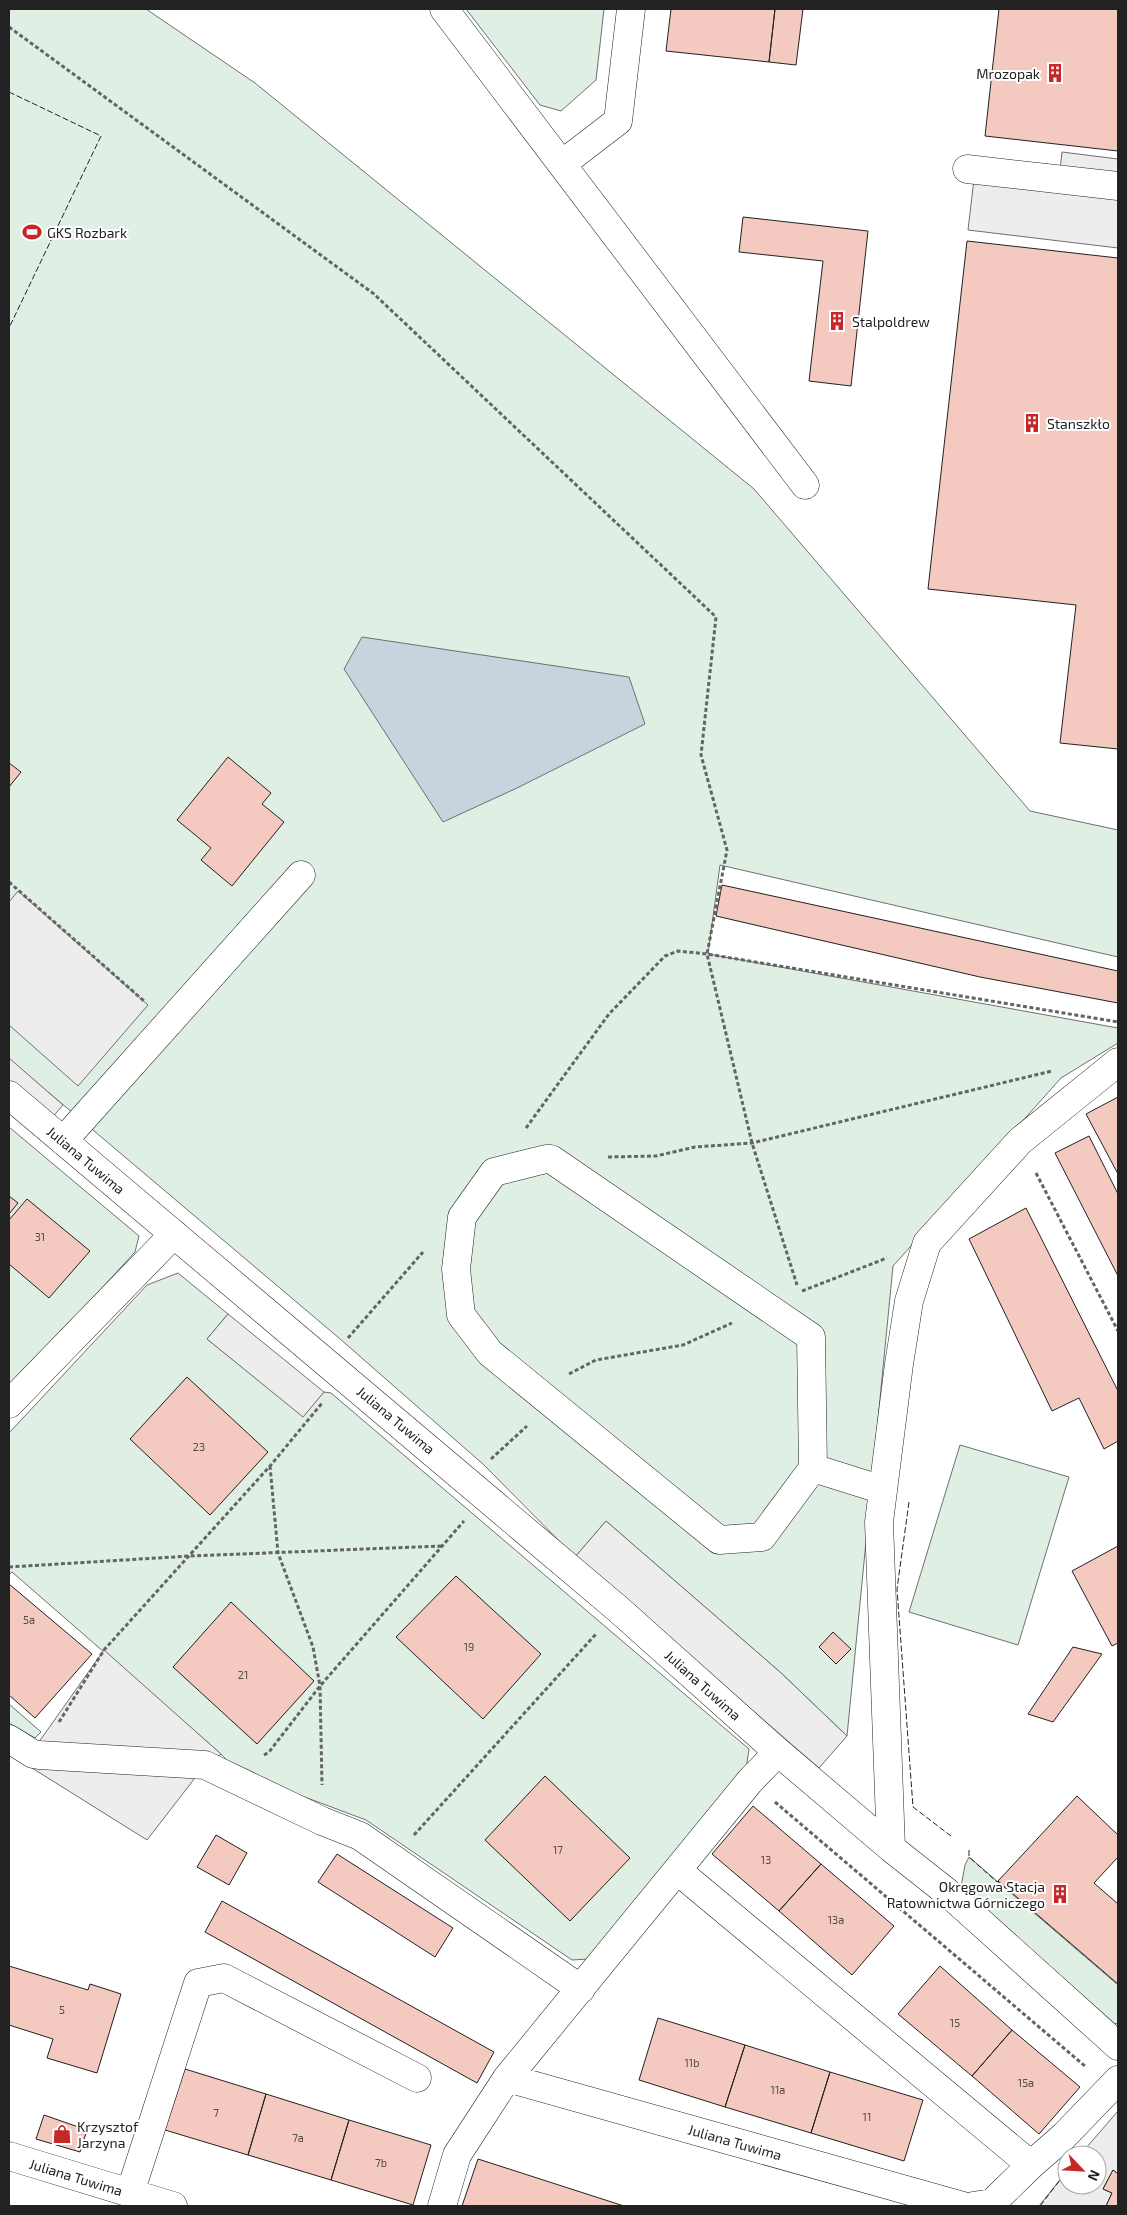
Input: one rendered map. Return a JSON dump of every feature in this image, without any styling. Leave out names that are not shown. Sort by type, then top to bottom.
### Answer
[{"type":"street","points":[[444,9],[805,485]]},
{"type":"street","points":[[562,164],[618,120],[631,9]]},
{"type":"street","points":[[967,170],[1118,186]]},
{"type":"street","points":[[63,1141],[301,875]]},
{"type":"street","points":[[891,1848],[879,1522],[899,1364],[909,1302],[927,1243],[1020,1141],[1118,1062]]},
{"type":"street","name":"Juliana Tuwima","points":[[9,1095],[336,1369],[618,1609],[778,1752],[891,1848],[948,1893],[1118,2046]]},
{"type":"street","points":[[551,1159],[811,1337],[813,1468],[762,1537],[718,1540],[490,1353],[461,1315],[456,1269],[462,1217],[494,1172],[551,1159]]},
{"type":"street","points":[[9,1404],[174,1234]]},
{"type":"street","points":[[813,1468],[883,1490]]},
{"type":"street","points":[[9,1739],[33,1754],[39,1755],[205,1765],[224,1776],[322,1821],[360,1836],[581,1989]]},
{"type":"street","points":[[442,2206],[457,2155],[507,2078],[750,1781],[778,1752]]},
{"type":"street","points":[[678,1871],[1031,2165]]},
{"type":"street","points":[[130,2193],[198,1983],[224,1978],[417,2078]]},
{"type":"street","name":"Juliana Tuwima","points":[[507,2078],[963,2206]]},
{"type":"street","points":[[973,2206],[992,2203],[1064,2136],[1114,2083]]},
{"type":"street","name":"Juliana Tuwima","points":[[9,2156],[173,2206]]},
{"type":"path","points":[[9,27],[374,294],[716,617],[701,755],[727,850],[708,954],[752,1143],[799,1292],[927,1243]]},
{"type":"path","points":[[9,882],[148,1005],[166,1026]]},
{"type":"path","points":[[494,1172],[609,1014],[666,956],[678,951],[708,954],[1118,1022]]},
{"type":"path","points":[[551,1159],[656,1156],[695,1147],[752,1143],[1060,1069]]},
{"type":"path","points":[[1020,1141],[1118,1331]]},
{"type":"path","points":[[39,1755],[104,1650],[270,1466],[336,1369],[429,1245]]},
{"type":"path","points":[[461,1476],[484,1464],[531,1423],[550,1402],[569,1374],[596,1360],[683,1346],[766,1307]]},
{"type":"path","points":[[270,1466],[278,1553],[313,1646],[320,1686],[322,1821]]},
{"type":"path","points":[[224,1776],[238,1772],[269,1752],[320,1686],[464,1520]]},
{"type":"path","points":[[9,1567],[190,1556],[441,1546]]},
{"type":"path","points":[[393,1859],[618,1609]]},
{"type":"path","points":[[750,1781],[1114,2083]]},
{"type":"green space","points":[[9,9],[146,9],[255,83],[754,489],[1030,811],[1118,830],[1118,957],[720,865],[708,954],[1118,1028],[1118,1043],[1061,1078],[893,1266],[847,1736],[780,1672],[606,1521],[575,1557],[484,1465],[339,1338],[9,1059]]},
{"type":"green space","points":[[466,9],[604,9],[596,80],[561,111],[540,105]]},
{"type":"green space","points":[[9,1127],[139,1236],[135,1252],[9,1389]]},
{"type":"green space","points":[[178,1273],[228,1314],[207,1339],[303,1416],[324,1392],[331,1393],[749,1749],[746,1769],[588,1959],[572,1960],[366,1820],[238,1772],[221,1754],[12,1572],[9,1575],[9,1433],[147,1285]]},
{"type":"green space","points":[[960,1445],[1069,1477],[1018,1645],[909,1612]]},
{"type":"green space","points":[[9,1704],[41,1732],[35,1738],[9,1723]]},
{"type":"green space","points":[[969,1857],[1118,1985],[1118,2023],[1115,2024],[961,1887],[965,1865]]},
{"type":"shaded area","points":[[1062,152],[1118,159],[1118,248],[968,230],[974,179],[1059,180]]},
{"type":"shaded area","points":[[362,637],[629,677],[645,724],[517,788],[443,822],[344,669]]},
{"type":"shaded area","points":[[18,891],[148,1005],[78,1086],[9,1025],[9,902]]},
{"type":"shaded area","points":[[9,1058],[63,1105],[50,1120],[9,1085]]},
{"type":"shaded area","points":[[228,1314],[324,1392],[303,1417],[207,1339]]},
{"type":"shaded area","points":[[606,1521],[780,1672],[847,1736],[819,1768],[575,1557]]},
{"type":"shaded area","points":[[104,1650],[221,1754],[205,1765],[147,1840],[24,1763]]},
{"type":"shaded area","points":[[1118,2111],[1118,2174],[1113,2170],[1107,2181],[1107,2145],[1089,2145]]},
{"type":"shaded area","points":[[1057,2184],[1057,2195],[1107,2195],[1107,2191],[1112,2193],[1106,2206],[1039,2206]]},
{"type":"building","points":[[671,9],[775,9],[769,62],[666,51]]},
{"type":"building","points":[[775,9],[803,9],[796,65],[769,62]]},
{"type":"building","name":"Mrozopak","points":[[999,9],[1118,9],[1118,151],[985,136]]},
{"type":"building","name":"Stalpoldrew","points":[[743,217],[868,231],[851,386],[809,381],[823,261],[739,252]]},
{"type":"building","name":"Stanszkło","points":[[967,241],[1118,258],[1118,749],[1060,743],[1076,605],[928,589]]},
{"type":"building","points":[[228,757],[271,793],[262,804],[284,822],[232,886],[201,860],[211,848],[177,820]]},
{"type":"building","points":[[9,763],[21,772],[9,787]]},
{"type":"building","points":[[722,885],[1118,971],[1118,1003],[980,977],[716,916]]},
{"type":"building","points":[[1118,1097],[1118,1174],[1086,1114]]},
{"type":"building","points":[[1089,1136],[1118,1194],[1118,1276],[1055,1153]]},
{"type":"building","points":[[9,1196],[18,1203],[9,1214]]},
{"type":"building","points":[[27,1199],[90,1251],[49,1298],[9,1264],[9,1220]]},
{"type":"building","points":[[1026,1208],[1118,1391],[1118,1441],[1104,1449],[1079,1398],[1052,1411],[969,1239]]},
{"type":"building","points":[[187,1377],[268,1452],[210,1515],[130,1439]]},
{"type":"building","points":[[1118,1546],[1118,1643],[1112,1646],[1072,1571]]},
{"type":"building","points":[[456,1576],[541,1654],[483,1719],[396,1637]]},
{"type":"building","points":[[9,1584],[92,1654],[35,1718],[9,1695]]},
{"type":"building","points":[[231,1602],[314,1681],[257,1744],[173,1667]]},
{"type":"building","points":[[833,1632],[851,1649],[836,1664],[819,1647]]},
{"type":"building","points":[[1073,1647],[1102,1654],[1053,1722],[1028,1714]]},
{"type":"building","points":[[545,1776],[630,1858],[570,1921],[485,1840]]},
{"type":"building","name":"Okręgowa Stacja Ratownictwa Górniczego","points":[[1077,1796],[1118,1835],[1118,1857],[1094,1883],[1118,1904],[1118,1984],[998,1881]]},
{"type":"building","points":[[753,1806],[821,1864],[779,1911],[712,1854]]},
{"type":"building","points":[[216,1835],[247,1853],[229,1885],[197,1867]]},
{"type":"building","points":[[337,1854],[453,1928],[435,1957],[318,1882]]},
{"type":"building","points":[[821,1864],[894,1926],[852,1975],[779,1911]]},
{"type":"building","points":[[222,1901],[494,2052],[477,2083],[205,1932]]},
{"type":"building","points":[[9,1966],[88,1990],[90,1984],[121,1994],[97,2073],[47,2058],[53,2039],[9,2025]]},
{"type":"building","points":[[940,1966],[1012,2030],[972,2076],[898,2014]]},
{"type":"building","points":[[658,2018],[745,2045],[725,2107],[639,2080]]},
{"type":"building","points":[[1012,2030],[1080,2087],[1039,2134],[972,2076]]},
{"type":"building","points":[[745,2045],[830,2072],[811,2133],[725,2107]]},
{"type":"building","points":[[185,2069],[266,2094],[248,2155],[165,2130]]},
{"type":"building","points":[[830,2072],[923,2100],[904,2161],[811,2133]]},
{"type":"building","points":[[266,2094],[349,2120],[331,2180],[248,2155]]},
{"type":"building","name":"Krzysztof Jarzyna","points":[[44,2115],[87,2130],[80,2152],[36,2139]]},
{"type":"building","points":[[349,2120],[431,2145],[413,2205],[331,2180]]},
{"type":"building","points":[[478,2159],[624,2206],[462,2206]]},
{"type":"building","points":[[1113,2170],[1118,2174],[1118,2206],[1106,2206],[1112,2193],[1107,2191],[1107,2181]]},
{"type":"fence","points":[[9,92],[101,136],[9,328]]},
{"type":"fence","points":[[909,1502],[897,1589],[913,1807],[951,1836]]},
{"type":"fence","points":[[969,1850],[969,1857],[998,1881]]},
{"type":"fence","points":[[1040,2206],[1057,2184]]},
{"type":"place","name":"Mrozopak","points":[[1055,73]]},
{"type":"place","name":"GKS Rozbark","points":[[32,232]]},
{"type":"place","name":"Stalpoldrew","points":[[837,321]]},
{"type":"place","name":"Stanszkło","points":[[1032,423]]},
{"type":"place","name":"Okręgowa Stacja Ratownictwa Górniczego","points":[[1060,1894]]},
{"type":"place","name":"Krzysztof Jarzyna","points":[[62,2134]]}]
